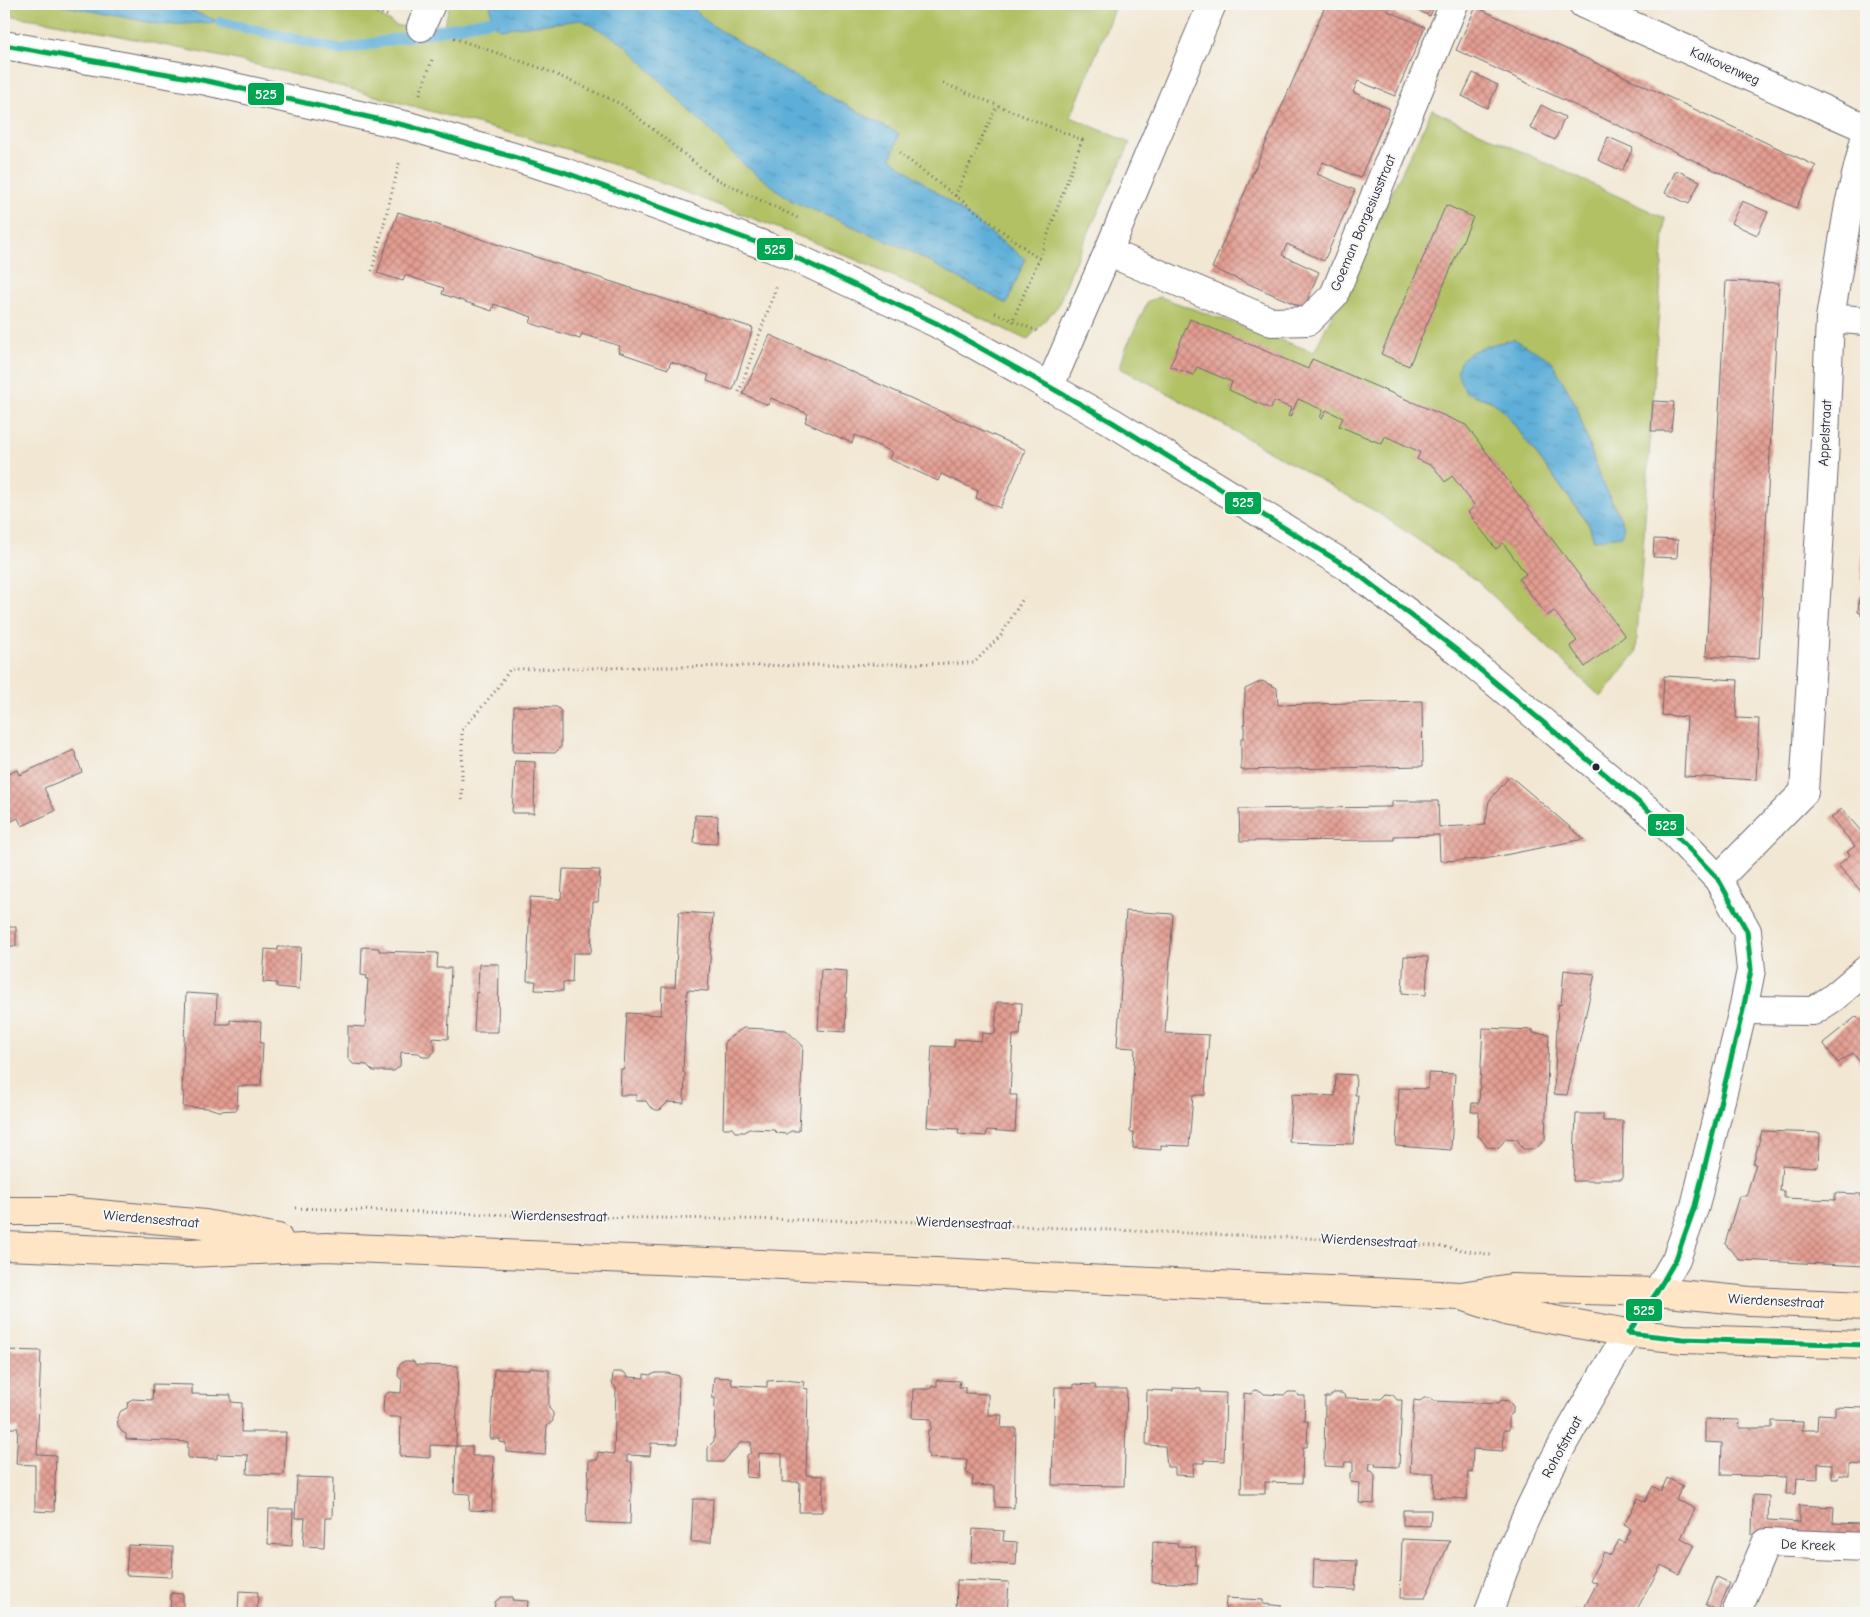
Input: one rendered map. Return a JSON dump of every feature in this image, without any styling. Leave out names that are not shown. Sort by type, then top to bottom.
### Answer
[{"type":"main road","name":"Wierdensestraat","points":[[4,1211],[67,1211],[205,1224],[326,1247]]},
{"type":"main road","name":"Wierdensestraat","points":[[4,1246],[188,1253],[326,1247],[760,1264],[1461,1296],[1511,1288],[1657,1292],[1750,1301],[1866,1306]]},
{"type":"main road","name":"Rohofstraat","points":[[1628,1333],[1657,1292]]},
{"type":"main road","name":"Wierdensestraat","points":[[1461,1296],[1509,1312],[1628,1333],[1683,1339],[1866,1345]]},
{"type":"street","points":[[1049,388],[1212,4]]},
{"type":"street","name":"Goeman Borgesiusstraat","points":[[1108,252],[1272,322],[1308,320],[1334,295],[1454,4]]},
{"type":"street","name":"Kalkovenweg","points":[[1583,4],[1866,128]]},
{"type":"street","points":[[4,45],[207,81],[408,126],[564,172],[788,254],[936,323],[1112,422],[1351,569],[1459,652],[1667,826],[1718,879],[1747,930],[1751,970],[1695,1206],[1676,1259],[1657,1292]]},
{"type":"street","name":"Appelstraat","points":[[1718,879],[1804,792],[1824,463],[1830,318],[1849,205],[1866,134]]},
{"type":"street","points":[[1830,318],[1866,321]]},
{"type":"street","points":[[1743,1010],[1813,1011],[1833,998],[1866,970]]},
{"type":"street","name":"Rohofstraat","points":[[1490,1613],[1498,1585],[1531,1503],[1592,1392],[1628,1333]]},
{"type":"street","name":"De Kreek","points":[[1736,1613],[1766,1543],[1866,1547]]},
{"type":"path","points":[[353,4],[369,9],[426,15],[621,104],[714,178],[802,220]]},
{"type":"path","points":[[369,9],[371,4]]},
{"type":"path","points":[[372,271],[408,126],[435,53]]},
{"type":"path","points":[[943,83],[1082,140],[1039,259],[1012,322]]},
{"type":"path","points":[[955,196],[997,106]]},
{"type":"path","points":[[898,153],[1039,259]]},
{"type":"path","points":[[739,392],[788,254]]},
{"type":"path","points":[[994,313],[1012,322],[1068,342]]},
{"type":"path","points":[[462,800],[462,730],[497,689],[510,669],[974,663],[1002,635],[1024,597]]},
{"type":"path","name":"Wierdensestraat","points":[[294,1208],[577,1217],[904,1221],[1379,1241],[1446,1247],[1493,1255]]},
{"type":"green space","points":[[4,4],[350,4],[369,9],[395,25],[441,35],[450,4],[1116,4],[1071,117],[1130,143],[1074,264],[1058,306],[1027,340],[904,281],[829,248],[620,167],[567,149],[343,87],[237,60],[46,21],[4,15]]},
{"type":"green space","points":[[1432,110],[1665,218],[1636,653],[1601,697],[1475,579],[1380,514],[1120,368],[1125,350],[1148,301],[1160,297],[1314,352]],"holes":[[[1466,392],[1576,405],[1598,473],[1624,526],[1594,540],[1589,525],[1504,411],[1493,402]]]},
{"type":"water","points":[[55,4],[173,4],[221,22],[163,25]]},
{"type":"water","points":[[490,4],[691,4],[707,22],[761,56],[899,134],[891,158],[1025,259],[1007,304],[906,249],[792,201],[742,163],[624,44],[582,20],[499,29],[492,20]]},
{"type":"water","points":[[1514,339],[1551,360],[1576,405],[1598,473],[1624,526],[1621,536],[1594,540],[1589,524],[1504,411],[1493,402],[1466,392],[1460,381],[1458,374],[1459,366],[1469,353]]},
{"type":"building","points":[[1326,4],[1391,4],[1388,11],[1425,27],[1395,96],[1358,81],[1353,92],[1390,109],[1360,178],[1323,162],[1317,174],[1355,190],[1324,261],[1287,244],[1282,255],[1319,272],[1304,308],[1212,268]]},
{"type":"building","points":[[1403,4],[1435,4],[1430,16]]},
{"type":"building","points":[[1476,7],[1816,166],[1796,208],[1456,50]]},
{"type":"building","points":[[1473,73],[1498,85],[1487,108],[1462,96]]},
{"type":"building","points":[[1541,105],[1565,117],[1555,140],[1530,128]]},
{"type":"building","points":[[1608,137],[1633,148],[1622,171],[1598,160]]},
{"type":"building","points":[[1676,170],[1700,181],[1689,204],[1665,193]]},
{"type":"building","points":[[1742,201],[1768,212],[1757,235],[1731,223]]},
{"type":"building","points":[[1446,205],[1473,217],[1409,366],[1381,354]]},
{"type":"building","points":[[398,212],[753,328],[733,390],[707,381],[709,375],[671,362],[668,369],[618,352],[620,346],[582,334],[580,339],[530,323],[532,317],[494,304],[492,311],[442,294],[444,288],[405,275],[403,281],[377,273]]},
{"type":"building","points":[[1726,281],[1779,283],[1759,659],[1706,656]]},
{"type":"building","points":[[1190,319],[1308,369],[1312,359],[1466,425],[1625,636],[1585,667],[1570,646],[1577,641],[1554,611],[1547,616],[1519,579],[1526,574],[1503,543],[1496,549],[1468,512],[1475,506],[1452,476],[1445,482],[1434,467],[1417,459],[1420,452],[1385,436],[1382,444],[1339,426],[1343,418],[1326,410],[1322,419],[1320,418],[1323,410],[1298,399],[1290,417],[1288,416],[1291,408],[1274,401],[1271,409],[1229,390],[1232,382],[1197,367],[1193,375],[1170,366]]},
{"type":"building","points":[[770,335],[1026,450],[1000,508],[976,498],[978,491],[941,474],[938,481],[889,459],[892,452],[855,435],[852,443],[805,422],[808,414],[771,398],[768,405],[743,394]]},
{"type":"building","points":[[1653,401],[1674,402],[1671,431],[1651,431]]},
{"type":"building","points":[[1654,539],[1678,540],[1677,558],[1653,557]]},
{"type":"building","points":[[1863,545],[1866,545],[1866,616],[1861,616],[1861,613],[1858,612],[1859,597],[1862,597],[1863,590],[1863,579],[1861,579]]},
{"type":"building","points":[[1664,676],[1738,680],[1736,718],[1759,719],[1756,780],[1684,776],[1687,717],[1662,715]]},
{"type":"building","points":[[1262,681],[1277,688],[1278,705],[1422,701],[1423,766],[1241,770],[1241,738],[1244,738],[1245,689]]},
{"type":"building","points":[[514,706],[557,707],[561,711],[561,747],[555,753],[513,752]]},
{"type":"building","points":[[74,750],[82,772],[44,788],[55,811],[22,826],[18,818],[4,825],[4,776],[17,770],[19,775]]},
{"type":"building","points":[[515,761],[535,762],[534,813],[512,813]]},
{"type":"building","points":[[1510,776],[1584,839],[1485,859],[1440,861],[1439,835],[1394,836],[1394,840],[1240,841],[1239,809],[1392,807],[1392,801],[1438,801],[1439,827],[1485,825],[1489,801]]},
{"type":"building","points":[[1842,809],[1866,837],[1866,897],[1838,865],[1850,855],[1847,852],[1855,846],[1831,818]]},
{"type":"building","points":[[695,815],[718,816],[717,844],[694,843]]},
{"type":"building","points":[[563,869],[600,870],[598,902],[593,902],[591,953],[573,953],[572,983],[563,982],[563,991],[535,990],[536,981],[527,981],[530,897],[561,899]]},
{"type":"building","points":[[1126,911],[1173,914],[1165,1033],[1209,1035],[1205,1095],[1193,1095],[1189,1146],[1161,1145],[1161,1150],[1133,1148],[1134,1132],[1130,1132],[1135,1048],[1117,1047]]},
{"type":"building","points":[[679,912],[713,914],[708,991],[687,990],[683,1072],[685,1073],[684,1103],[668,1102],[660,1110],[656,1110],[650,1107],[646,1101],[636,1101],[637,1095],[620,1095],[621,1069],[624,1069],[627,1013],[661,1015],[662,987],[675,987]]},
{"type":"building","points":[[4,927],[16,927],[16,946],[4,946]]},
{"type":"building","points":[[278,947],[301,947],[299,989],[277,987],[277,983],[263,982],[265,949],[278,950]]},
{"type":"building","points":[[362,947],[379,948],[379,951],[438,953],[437,968],[451,968],[448,1039],[432,1038],[435,1051],[429,1057],[423,1057],[419,1053],[401,1052],[400,1066],[394,1071],[373,1071],[367,1065],[353,1064],[348,1058],[348,1026],[365,1027],[368,979],[366,979],[367,976],[361,975]]},
{"type":"building","points":[[1404,956],[1428,957],[1426,995],[1402,993]]},
{"type":"building","points":[[479,964],[499,964],[498,1032],[474,1032]]},
{"type":"building","points":[[821,969],[847,971],[845,1032],[818,1030]]},
{"type":"building","points":[[1564,970],[1595,974],[1567,1095],[1554,1094],[1558,1004],[1561,1005]]},
{"type":"building","points":[[186,993],[217,995],[216,1024],[230,1024],[230,1020],[261,1022],[260,1043],[263,1043],[261,1086],[238,1086],[237,1110],[218,1111],[209,1108],[183,1107]]},
{"type":"building","points":[[997,1002],[1022,1003],[1020,1035],[1013,1035],[1010,1095],[1017,1095],[1015,1132],[987,1130],[986,1136],[958,1134],[959,1129],[927,1127],[932,1046],[954,1047],[955,1039],[981,1041],[982,1033],[995,1034]]},
{"type":"building","points":[[1857,1016],[1866,1027],[1866,1063],[1863,1066],[1853,1053],[1838,1063],[1823,1043]]},
{"type":"building","points":[[743,1028],[786,1030],[803,1046],[799,1131],[791,1131],[787,1134],[777,1133],[774,1130],[749,1129],[745,1132],[735,1132],[732,1128],[723,1128],[725,1041]]},
{"type":"building","points":[[1483,1028],[1533,1030],[1533,1033],[1549,1034],[1545,1140],[1535,1149],[1523,1149],[1517,1139],[1506,1138],[1499,1148],[1487,1147],[1478,1137],[1479,1112],[1471,1112],[1472,1103],[1479,1103]]},
{"type":"building","points":[[1428,1073],[1455,1074],[1451,1150],[1396,1146],[1399,1088],[1428,1089]]},
{"type":"building","points":[[1336,1074],[1356,1075],[1355,1095],[1358,1095],[1353,1144],[1289,1142],[1292,1094],[1335,1096]]},
{"type":"building","points":[[1576,1114],[1603,1114],[1603,1121],[1623,1121],[1622,1179],[1573,1181]]},
{"type":"building","points":[[1762,1131],[1820,1133],[1818,1167],[1782,1165],[1780,1191],[1784,1191],[1784,1198],[1835,1200],[1835,1193],[1861,1194],[1861,1201],[1866,1201],[1866,1266],[1740,1260],[1725,1244],[1739,1196],[1746,1196],[1756,1164],[1753,1164]]},
{"type":"building","points":[[4,1350],[41,1351],[37,1454],[56,1455],[54,1512],[35,1511],[35,1465],[16,1464],[18,1428],[4,1428]]},
{"type":"building","points":[[404,1361],[413,1361],[416,1365],[458,1366],[456,1446],[430,1445],[430,1458],[400,1456],[401,1417],[388,1417],[383,1411],[384,1396],[389,1392],[401,1393],[402,1380],[398,1376],[399,1366]]},
{"type":"building","points":[[531,1368],[549,1370],[549,1408],[553,1413],[553,1421],[547,1426],[545,1455],[506,1452],[506,1443],[500,1442],[500,1439],[490,1439],[494,1369],[527,1370]]},
{"type":"building","points":[[613,1372],[624,1372],[628,1377],[644,1378],[644,1374],[651,1375],[656,1373],[668,1373],[679,1376],[677,1444],[651,1443],[650,1456],[627,1455],[627,1462],[632,1462],[630,1524],[586,1522],[589,1460],[597,1460],[598,1452],[614,1454],[616,1388],[612,1383]]},
{"type":"building","points":[[714,1377],[731,1378],[732,1385],[767,1387],[767,1381],[804,1382],[803,1388],[808,1389],[806,1475],[823,1476],[822,1512],[799,1512],[800,1482],[782,1482],[782,1454],[759,1453],[758,1478],[746,1477],[747,1455],[751,1453],[751,1442],[741,1442],[723,1462],[708,1462],[708,1447],[714,1441],[715,1398],[712,1398]]},
{"type":"building","points":[[937,1380],[960,1381],[959,1387],[965,1387],[965,1393],[988,1394],[988,1415],[1002,1415],[1001,1428],[1016,1428],[1014,1508],[995,1507],[995,1486],[972,1485],[973,1477],[966,1471],[967,1460],[929,1458],[929,1454],[927,1454],[928,1430],[931,1430],[931,1419],[912,1418],[913,1389],[931,1389],[932,1386],[937,1386]]},
{"type":"building","points":[[153,1384],[192,1385],[192,1394],[231,1395],[231,1402],[242,1403],[241,1432],[286,1432],[284,1475],[247,1474],[248,1455],[217,1454],[217,1459],[188,1458],[188,1442],[126,1439],[126,1434],[118,1426],[117,1417],[121,1411],[127,1408],[128,1403],[132,1399],[152,1400]]},
{"type":"building","points":[[1074,1384],[1095,1385],[1095,1389],[1127,1389],[1124,1486],[1052,1485],[1055,1387],[1074,1387]]},
{"type":"building","points":[[1173,1388],[1201,1389],[1201,1392],[1226,1393],[1224,1461],[1204,1460],[1204,1463],[1194,1463],[1193,1476],[1175,1475],[1175,1467],[1167,1467],[1165,1446],[1146,1445],[1147,1390],[1173,1391]]},
{"type":"building","points":[[1254,1390],[1261,1391],[1264,1394],[1285,1395],[1288,1392],[1296,1392],[1298,1396],[1305,1396],[1304,1421],[1308,1421],[1307,1447],[1303,1447],[1302,1483],[1265,1482],[1265,1494],[1241,1494],[1244,1393],[1251,1394]]},
{"type":"building","points":[[1334,1393],[1342,1393],[1347,1398],[1381,1399],[1386,1394],[1393,1395],[1397,1400],[1402,1400],[1399,1467],[1375,1466],[1376,1463],[1370,1463],[1369,1471],[1372,1471],[1375,1475],[1374,1504],[1359,1503],[1360,1483],[1350,1482],[1353,1462],[1345,1462],[1344,1467],[1324,1466],[1325,1397],[1329,1397]]},
{"type":"building","points":[[1424,1398],[1430,1398],[1434,1401],[1498,1404],[1501,1400],[1508,1401],[1513,1406],[1513,1413],[1509,1416],[1509,1430],[1504,1430],[1503,1451],[1473,1449],[1472,1472],[1468,1471],[1467,1499],[1433,1497],[1434,1473],[1410,1473],[1414,1400],[1420,1401]]},
{"type":"building","points":[[1835,1407],[1866,1408],[1866,1465],[1849,1464],[1849,1476],[1839,1475],[1838,1479],[1832,1479],[1832,1464],[1818,1463],[1818,1479],[1797,1478],[1796,1494],[1786,1494],[1787,1477],[1721,1475],[1722,1443],[1705,1442],[1705,1419],[1740,1420],[1739,1428],[1772,1428],[1772,1421],[1803,1422],[1802,1430],[1817,1430],[1818,1414],[1835,1415]]},
{"type":"building","points":[[456,1446],[472,1446],[472,1456],[494,1456],[492,1511],[469,1510],[470,1494],[454,1493]]},
{"type":"building","points":[[297,1477],[333,1478],[332,1518],[325,1518],[324,1547],[303,1546],[305,1518],[295,1518]]},
{"type":"building","points":[[1667,1478],[1683,1486],[1676,1499],[1695,1509],[1681,1538],[1694,1545],[1679,1574],[1661,1565],[1635,1613],[1572,1613],[1575,1608],[1582,1612],[1597,1583],[1590,1580],[1604,1552],[1611,1555],[1619,1540],[1624,1543],[1631,1529],[1624,1525],[1638,1498],[1645,1502],[1653,1486],[1661,1491]]},
{"type":"building","points":[[1753,1495],[1769,1496],[1768,1520],[1799,1522],[1799,1505],[1834,1507],[1833,1523],[1862,1524],[1861,1539],[1752,1535]]},
{"type":"building","points":[[693,1499],[713,1499],[711,1542],[691,1542]]},
{"type":"building","points":[[269,1509],[293,1509],[292,1546],[268,1544]]},
{"type":"building","points":[[1403,1510],[1431,1510],[1430,1526],[1403,1525]]},
{"type":"building","points":[[973,1529],[1004,1531],[1003,1541],[1017,1542],[1016,1565],[971,1562]]},
{"type":"building","points":[[1402,1539],[1450,1541],[1425,1598],[1400,1598]]},
{"type":"building","points":[[1153,1542],[1196,1547],[1195,1565],[1198,1565],[1197,1584],[1152,1582]]},
{"type":"building","points":[[128,1545],[173,1547],[172,1577],[126,1575]]},
{"type":"building","points":[[1314,1559],[1357,1561],[1355,1590],[1313,1588]]},
{"type":"building","points":[[1717,1577],[1730,1583],[1718,1611],[1705,1605]]},
{"type":"building","points":[[957,1580],[1009,1582],[1007,1613],[956,1613]]},
{"type":"building","points":[[239,1591],[258,1592],[257,1613],[238,1613]]},
{"type":"building","points":[[171,1593],[183,1594],[183,1613],[170,1613]]},
{"type":"building","points":[[501,1597],[513,1597],[512,1600],[528,1601],[527,1613],[494,1613],[495,1602]]},
{"type":"building","points":[[1226,1598],[1263,1600],[1263,1604],[1282,1606],[1281,1613],[1225,1613]]},
{"type":"waterway","points":[[221,22],[340,50],[492,20]]},
{"type":"transit line","name":"525","points":[[4,45],[207,81],[408,126],[564,172],[788,254],[936,323],[1112,422],[1351,569],[1459,652],[1667,826],[1718,879],[1747,931],[1751,970],[1695,1206],[1676,1259],[1657,1292],[1628,1333],[1683,1339],[1866,1345]]}]
